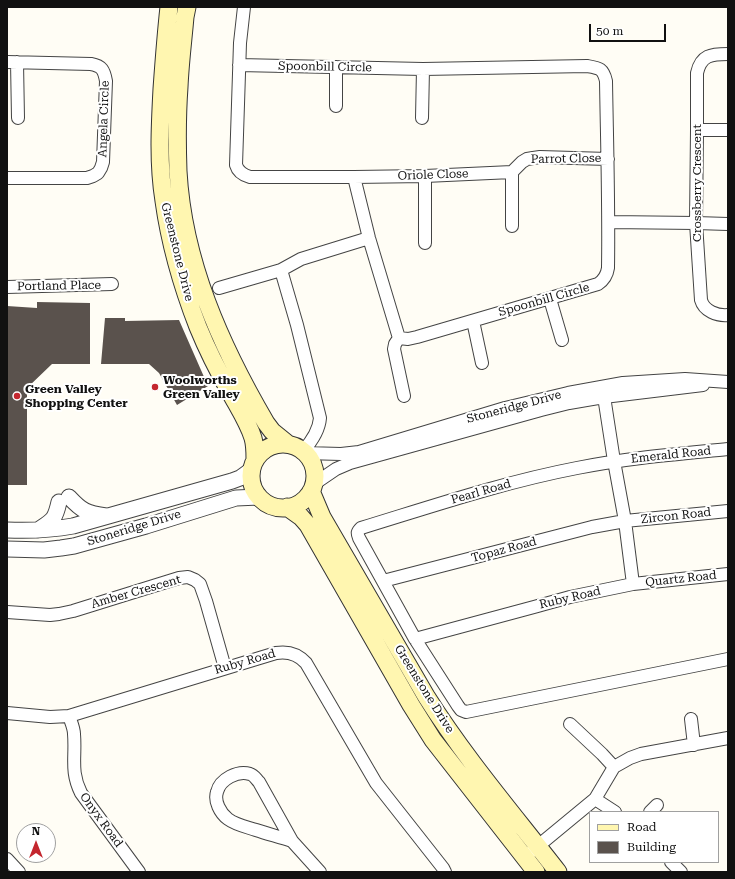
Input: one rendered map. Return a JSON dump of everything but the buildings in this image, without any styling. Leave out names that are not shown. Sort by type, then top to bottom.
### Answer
[{"type":"main road","name":"Greenstone Drive","points":[[169,7],[164,53],[160,150],[164,200],[169,231],[189,306],[199,331],[250,430],[255,446],[254,465]]},
{"type":"main road","name":"Greenstone Drive","points":[[187,7],[179,86],[177,135],[178,172],[184,223],[191,252],[216,326],[234,364],[266,423],[272,431],[299,449]]},
{"type":"main road","points":[[278,444],[299,449],[311,460],[315,475],[312,488],[307,496],[300,503],[294,506],[281,508],[272,506],[259,497],[252,486],[251,476],[254,465],[262,451],[278,444]]},
{"type":"main road","name":"Greenstone Drive","points":[[312,488],[322,517],[441,720],[558,872]]},
{"type":"main road","name":"Greenstone Drive","points":[[287,507],[301,517],[308,526],[411,705],[433,740],[536,872]]},
{"type":"street","points":[[244,7],[239,65],[237,169],[250,177],[354,177],[369,238],[399,338],[394,349],[404,396]]},
{"type":"street","name":"Crossberry Crescent","points":[[728,54],[714,54],[706,57],[698,66],[696,80],[696,223],[701,300],[702,304],[707,310],[720,315],[728,315]]},
{"type":"street","points":[[12,62],[18,118]]},
{"type":"street","name":"Angela Circle","points":[[7,178],[80,179],[93,176],[98,173],[103,162],[105,74],[102,68],[91,64],[12,62]]},
{"type":"street","name":"Spoonbill Circle","points":[[239,65],[423,69],[587,66],[598,68],[604,73],[606,81],[609,222],[608,268],[604,279],[598,284],[473,321],[408,339],[399,338]]},
{"type":"street","points":[[336,68],[336,106]]},
{"type":"street","points":[[422,118],[423,69]]},
{"type":"street","points":[[697,130],[728,130]]},
{"type":"street","name":"Parrot Close","points":[[512,172],[527,159],[540,157],[608,159]]},
{"type":"street","points":[[512,172],[512,226]]},
{"type":"street","name":"Oriole Close","points":[[354,177],[425,176],[512,172]]},
{"type":"street","points":[[425,176],[425,244]]},
{"type":"street","points":[[609,222],[728,224]]},
{"type":"street","points":[[219,288],[281,270],[301,259],[369,238]]},
{"type":"street","points":[[281,270],[297,325],[320,418],[319,426],[311,442],[299,449]]},
{"type":"street","name":"Portland Place","points":[[7,287],[112,284]]},
{"type":"street","points":[[550,298],[562,340]]},
{"type":"street","points":[[473,321],[482,364]]},
{"type":"street","name":"Stoneridge Drive","points":[[312,488],[336,469],[350,463],[520,415],[569,403],[604,392],[622,382],[685,379],[728,382]]},
{"type":"street","name":"Stoneridge Drive","points":[[299,449],[341,454],[358,452],[505,408],[554,396],[604,392]]},
{"type":"street","points":[[604,392],[614,461],[625,521],[633,584]]},
{"type":"street","name":"Emerald Road","points":[[614,461],[728,449]]},
{"type":"street","name":"Pearl Road","points":[[383,581],[359,538],[357,533],[361,528],[479,492],[555,472],[614,461]]},
{"type":"street","name":"Stoneridge Drive","points":[[7,530],[37,531],[62,528],[232,481],[240,478],[254,465]]},
{"type":"street","name":"Stoneridge Drive","points":[[7,549],[44,550],[74,546],[146,526],[236,498],[259,497]]},
{"type":"street","points":[[37,531],[53,520],[64,500],[85,511],[107,516]]},
{"type":"street","name":"Zircon Road","points":[[625,521],[728,510]]},
{"type":"street","name":"Topaz Road","points":[[383,581],[585,529],[625,521]]},
{"type":"street","points":[[62,528],[65,535],[70,536],[124,524],[146,526]]},
{"type":"street","name":"Quartz Road","points":[[633,584],[728,574]]},
{"type":"street","name":"Amber Crescent","points":[[7,612],[59,614],[73,611],[164,582],[188,577],[200,584],[226,668]]},
{"type":"street","points":[[383,581],[415,639],[458,706],[461,710],[466,712],[728,659]]},
{"type":"street","name":"Ruby Road","points":[[415,639],[570,597],[633,584]]},
{"type":"street","name":"Ruby Road","points":[[7,713],[50,717],[70,716],[276,653],[291,653],[306,663],[376,783],[445,872]]},
{"type":"street","name":"Onyx Road","points":[[70,716],[74,736],[74,774],[77,786],[139,872]]},
{"type":"street","points":[[691,719],[694,744]]},
{"type":"street","points":[[570,724],[602,754],[614,768]]},
{"type":"street","points":[[524,857],[595,799],[614,768],[630,758],[641,754],[728,738]]},
{"type":"street","points":[[292,840],[240,825],[228,819],[219,808],[216,800],[217,791],[221,784],[234,774],[242,773],[254,776],[259,782],[292,840],[320,872]]},
{"type":"street","points":[[595,799],[613,811]]},
{"type":"street","points":[[7,859],[19,872]]},
{"type":"place","name":"Woolworths Green Valley","points":[[155,387]]},
{"type":"place","name":"Green Valley Shopping Center","points":[[17,396]]}]
